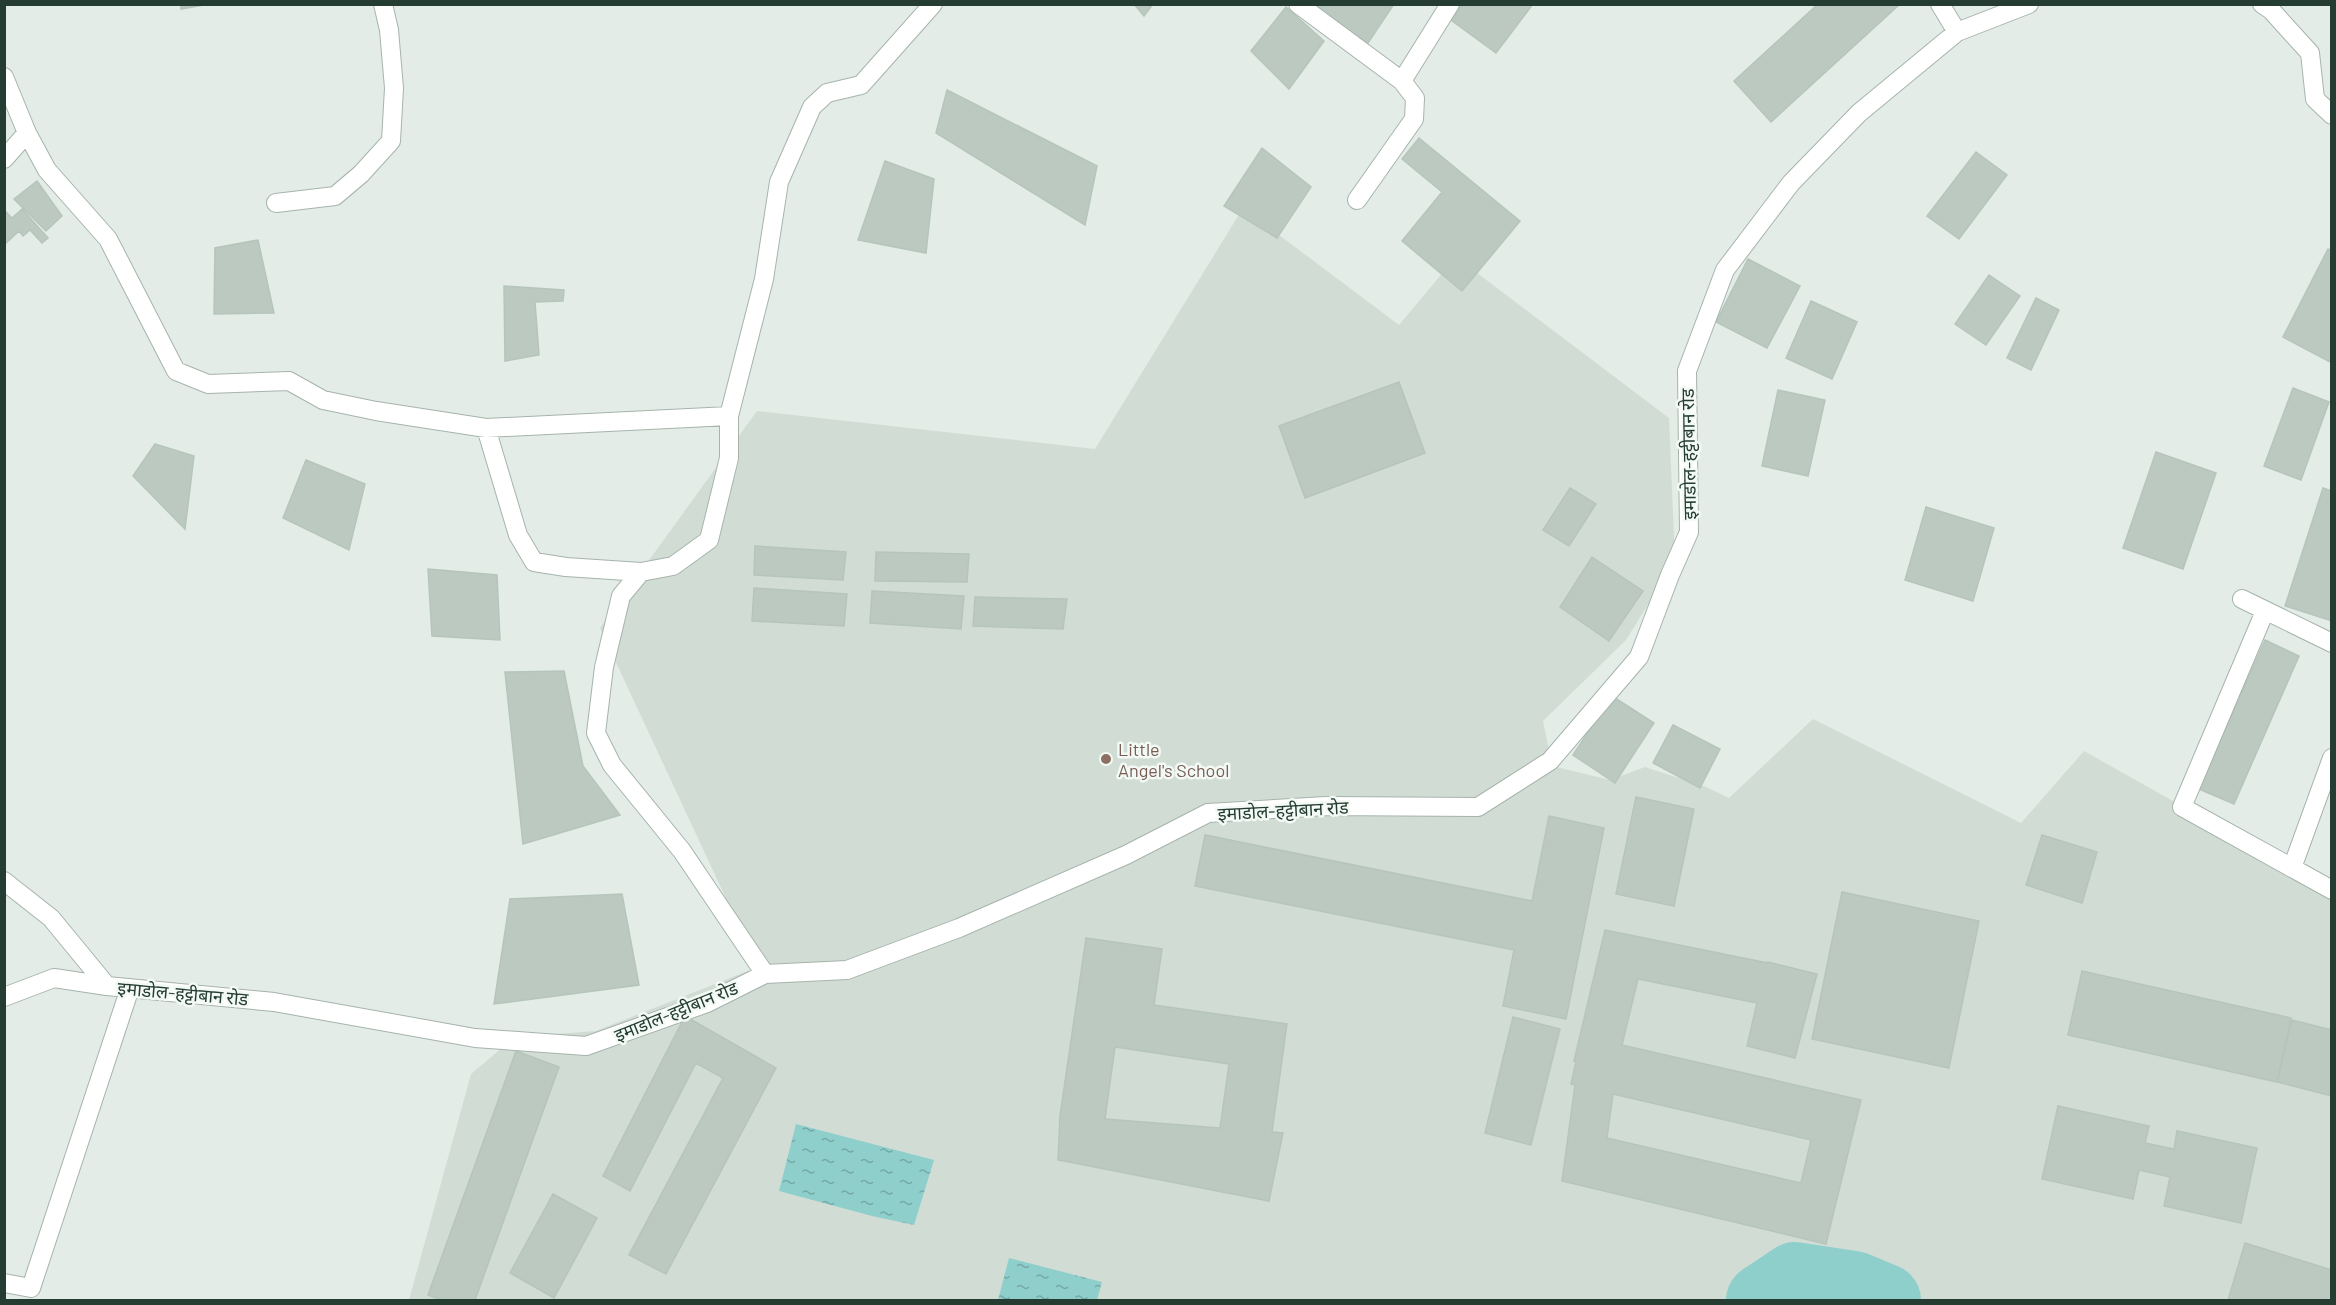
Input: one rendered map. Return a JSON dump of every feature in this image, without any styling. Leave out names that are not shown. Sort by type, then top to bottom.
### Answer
[{"type":"street","points":[[276,203],[335,196],[361,174],[391,141],[394,88],[389,30],[383,4]]},
{"type":"street","points":[[486,428],[518,535],[534,562],[566,567],[641,572],[673,566],[709,540],[729,458],[729,416],[765,279],[779,182],[812,107],[827,93],[861,85],[933,4]]},
{"type":"street","points":[[1298,4],[1402,81],[1415,98],[1414,118],[1357,200]]},
{"type":"street","points":[[1402,81],[1450,4]]},
{"type":"street","points":[[1940,4],[1957,32]]},
{"type":"street","name":"इमाडोल-हट्टीबान रोड","points":[[4,881],[51,918],[107,986],[274,1002],[475,1038],[586,1046],[707,1003],[765,974],[847,969],[858,965],[969,923],[1126,855],[1208,813],[1326,806],[1478,807],[1550,761],[1639,657],[1670,574],[1689,532],[1688,371],[1725,270],[1791,183],[1859,113],[1957,32],[2029,4]]},
{"type":"street","points":[[2262,4],[2271,10],[2310,53],[2315,99],[2331,114]]},
{"type":"street","points":[[4,76],[27,133],[47,171],[108,239],[176,371],[208,384],[289,381],[323,400],[376,411],[486,428],[729,416]]},
{"type":"street","points":[[4,159],[27,133]]},
{"type":"street","points":[[641,572],[621,596],[604,667],[596,733],[612,765],[682,851],[765,974]]},
{"type":"street","points":[[2242,599],[2331,643]]},
{"type":"street","points":[[2265,611],[2182,807],[2331,890]]},
{"type":"street","points":[[2292,868],[2331,758]]},
{"type":"street","points":[[4,997],[54,978],[107,986]]},
{"type":"street","points":[[4,1283],[31,1288],[130,988]]},
{"type":"shaded area","name":"Little Angel's School","points":[[1243,208],[1399,325],[1456,257],[1669,418],[1675,561],[1626,640],[1543,721],[1552,766],[1610,780],[1645,767],[1706,787],[1729,798],[1813,719],[2021,823],[2084,751],[2331,890],[2331,1300],[409,1300],[471,1074],[515,1037],[596,1031],[758,967],[600,628],[757,411],[1095,449]]},
{"type":"water","points":[[796,1124],[934,1160],[914,1225],[779,1191]]},
{"type":"water","points":[[1009,1258],[1102,1282],[1097,1300],[998,1300]]},
{"type":"building","points":[[181,4],[209,4],[181,9]]},
{"type":"building","points":[[1134,4],[1153,4],[1144,16]]},
{"type":"building","points":[[1310,4],[1394,4],[1368,43],[1308,7]]},
{"type":"building","points":[[1462,4],[1533,4],[1496,53],[1451,20]]},
{"type":"building","points":[[1818,4],[1900,4],[1771,122],[1734,81]]},
{"type":"building","points":[[1286,7],[1324,41],[1289,89],[1251,51]]},
{"type":"building","points":[[947,90],[1097,166],[1085,225],[936,133]]},
{"type":"building","points":[[1419,138],[1520,221],[1462,291],[1402,241],[1442,192],[1402,159]]},
{"type":"building","points":[[1262,148],[1311,187],[1277,238],[1224,206]]},
{"type":"building","points":[[1976,152],[2007,175],[1959,239],[1927,216]]},
{"type":"building","points":[[885,161],[934,179],[926,253],[858,240]]},
{"type":"building","points":[[37,181],[62,216],[46,231],[14,199]]},
{"type":"building","points":[[22,209],[48,238],[42,243],[30,230],[23,236],[19,231],[4,245],[4,213],[6,212],[12,218]]},
{"type":"building","points":[[258,240],[274,313],[214,314],[215,248]]},
{"type":"building","points":[[2328,249],[2332,251],[2332,363],[2283,337]]},
{"type":"building","points":[[1748,259],[1800,286],[1767,348],[1716,322]]},
{"type":"building","points":[[1989,275],[2020,296],[1986,345],[1955,324]]},
{"type":"building","points":[[504,286],[564,290],[563,301],[535,302],[539,355],[505,361]]},
{"type":"building","points":[[2036,298],[2059,310],[2031,370],[2007,358]]},
{"type":"building","points":[[1811,301],[1857,322],[1832,379],[1786,358]]},
{"type":"building","points":[[1399,382],[1425,453],[1305,498],[1279,426]]},
{"type":"building","points":[[2293,388],[2329,402],[2301,480],[2264,466]]},
{"type":"building","points":[[1778,390],[1825,400],[1808,476],[1762,466]]},
{"type":"building","points":[[155,444],[194,456],[185,529],[133,476]]},
{"type":"building","points":[[2156,452],[2216,473],[2183,569],[2123,548]]},
{"type":"building","points":[[306,460],[365,484],[349,550],[283,518]]},
{"type":"building","points":[[1570,488],[1596,504],[1569,546],[1543,530]]},
{"type":"building","points":[[2323,488],[2332,491],[2332,621],[2285,606]]},
{"type":"building","points":[[1926,507],[1994,528],[1973,601],[1905,580]]},
{"type":"building","points":[[755,546],[846,552],[843,580],[754,575]]},
{"type":"building","points":[[876,552],[969,554],[967,582],[875,581]]},
{"type":"building","points":[[1592,557],[1643,591],[1609,641],[1560,607]]},
{"type":"building","points":[[428,569],[497,575],[500,640],[432,636]]},
{"type":"building","points":[[754,588],[847,594],[844,626],[752,621]]},
{"type":"building","points":[[872,591],[964,596],[961,629],[870,623]]},
{"type":"building","points":[[975,597],[1067,599],[1063,629],[973,626]]},
{"type":"building","points":[[2265,640],[2299,656],[2234,804],[2199,789]]},
{"type":"building","points":[[564,671],[583,766],[620,815],[523,844],[505,672]]},
{"type":"building","points":[[1612,696],[1654,723],[1615,783],[1573,755]]},
{"type":"building","points":[[1673,725],[1720,749],[1700,788],[1653,763]]},
{"type":"building","points":[[1636,797],[1694,809],[1674,906],[1616,894]]},
{"type":"building","points":[[1549,816],[1604,828],[1566,1019],[1503,1006],[1514,950],[1195,886],[1205,835],[1532,901]]},
{"type":"building","points":[[2042,835],[2097,852],[2082,903],[2026,885]]},
{"type":"building","points":[[1842,892],[1979,921],[1949,1068],[1812,1039]]},
{"type":"building","points":[[622,894],[639,985],[494,1004],[510,899]]},
{"type":"building","points":[[1605,930],[1817,974],[1795,1058],[1747,1046],[1757,1003],[1638,979],[1622,1045],[1861,1100],[1826,1244],[1562,1181],[1575,1085],[1571,1084],[1576,1062],[1574,1061]],"holes":[[[1613,1094],[1811,1140],[1801,1183],[1607,1138]]]},
{"type":"building","points":[[1086,938],[1162,949],[1154,1005],[1287,1024],[1272,1132],[1283,1133],[1269,1201],[1058,1160],[1060,1116]],"holes":[[[1115,1047],[1229,1064],[1220,1128],[1105,1119]]]},
{"type":"building","points":[[2082,971],[2291,1018],[2277,1082],[2068,1035]]},
{"type":"building","points":[[685,1016],[776,1068],[666,1274],[629,1255],[723,1078],[696,1063],[630,1191],[603,1176]]},
{"type":"building","points":[[1513,1017],[1560,1029],[1531,1145],[1485,1133]]},
{"type":"building","points":[[2292,1020],[2332,1030],[2332,1096],[2277,1082]]},
{"type":"building","points":[[516,1051],[559,1067],[475,1300],[442,1300],[428,1295]]},
{"type":"building","points":[[2058,1106],[2149,1126],[2145,1143],[2174,1149],[2177,1131],[2257,1148],[2241,1223],[2164,1206],[2170,1177],[2139,1170],[2133,1199],[2042,1179]]},
{"type":"building","points":[[553,1194],[597,1218],[554,1298],[510,1273]]},
{"type":"building","points":[[2245,1243],[2332,1270],[2332,1300],[2228,1300]]},
{"type":"waterway","points":[[1762,1300],[1795,1278],[1854,1287],[1885,1300]]},
{"type":"place","name":"Little Angel's School","points":[[1106,759]]}]
